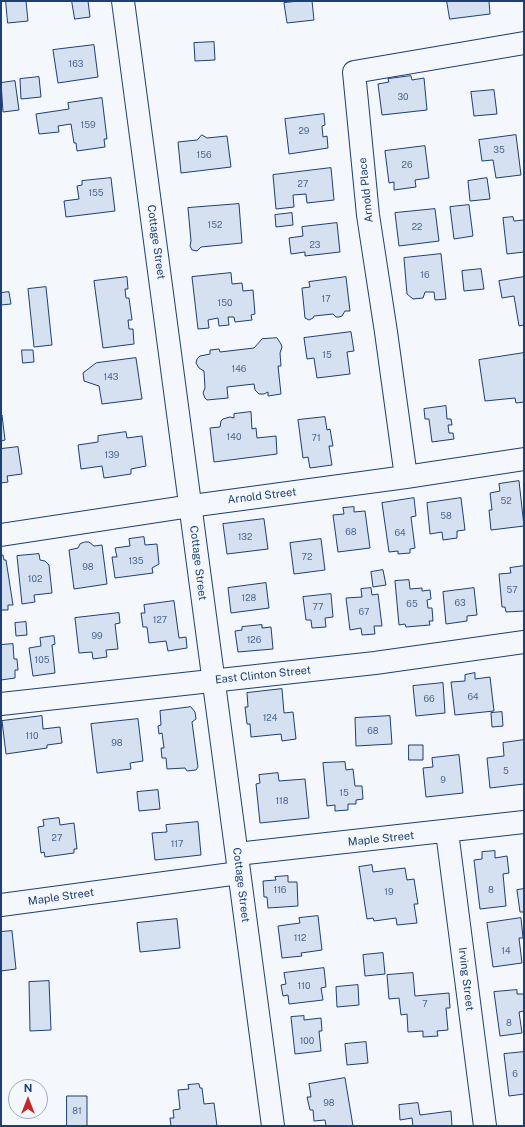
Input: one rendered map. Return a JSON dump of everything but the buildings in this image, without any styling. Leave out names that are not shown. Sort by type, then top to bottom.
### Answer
[{"type":"street","name":"Cottage Street","points":[[123,1],[273,1126]]},
{"type":"street","name":"Arnold Place","points":[[406,477],[368,215],[354,72],[524,43]]},
{"type":"street","name":"Arnold Street","points":[[1,535],[191,506],[406,477],[524,459]]},
{"type":"street","name":"East Clinton Street","points":[[1,704],[375,663],[524,642]]},
{"type":"street","name":"Maple Street","points":[[1,905],[238,864],[447,832],[524,822]]},
{"type":"street","name":"Irving Street","points":[[447,832],[485,1126]]}]
